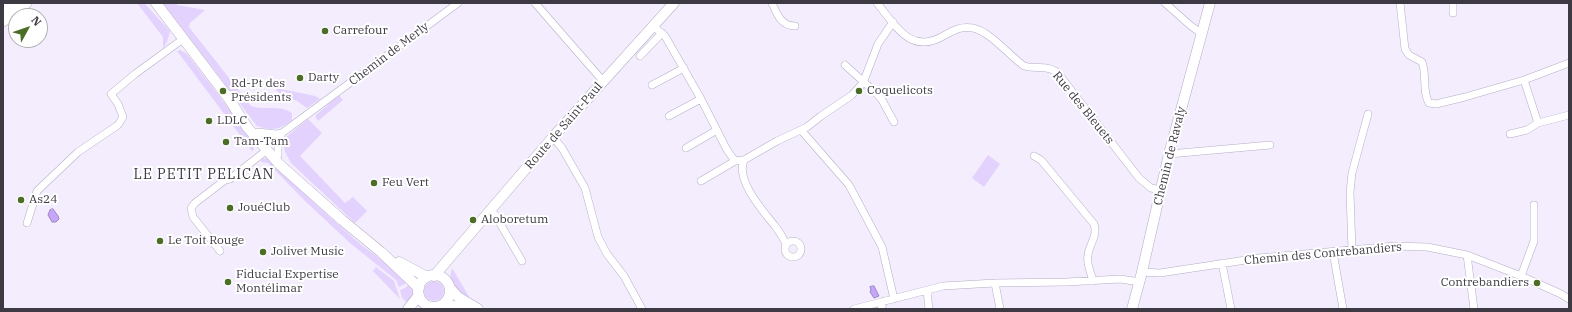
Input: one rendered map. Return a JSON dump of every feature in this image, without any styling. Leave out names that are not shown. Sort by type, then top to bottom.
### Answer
[{"type":"main road","points":[[3,8],[10,3]]},
{"type":"main road","points":[[3,22],[26,3]]},
{"type":"main road","points":[[150,3],[176,30]]},
{"type":"main road","points":[[156,3],[229,99],[297,178]]},
{"type":"main road","name":"Route de Saint-Paul","points":[[431,276],[456,251],[553,137],[674,3]]},
{"type":"main road","name":"Chemin de Ravaly","points":[[1132,309],[1141,277],[1169,154],[1210,3]]},
{"type":"main road","points":[[229,99],[247,127],[279,164],[297,178],[342,220],[382,252],[419,291],[424,307],[434,307],[444,304],[466,309]]},
{"type":"main road","name":"Route de Saint-Paul","points":[[448,285],[448,268],[456,251]]},
{"type":"main road","points":[[382,252],[431,276],[441,277],[458,297],[478,309]]},
{"type":"main road","points":[[408,309],[419,291],[422,282],[431,276]]},
{"type":"main road","points":[[444,304],[450,295],[448,285]]},
{"type":"street","name":"Chemin de Merly","points":[[282,133],[458,3]]},
{"type":"street","points":[[535,3],[603,81]]},
{"type":"street","points":[[772,3],[780,19],[785,24],[795,26]]},
{"type":"street","name":"Rue des Bleuets","points":[[877,3],[908,39],[921,42],[930,42],[938,39],[953,29],[973,28],[983,32],[1024,66],[1029,68],[1042,66],[1057,72],[1139,178],[1151,188],[1161,190]]},
{"type":"street","points":[[1165,3],[1202,34]]},
{"type":"street","points":[[1400,3],[1405,49],[1409,54],[1422,62],[1425,68],[1426,95],[1429,103],[1436,104],[1465,97],[1524,80],[1569,63]]},
{"type":"street","points":[[1453,13],[1454,3]]},
{"type":"street","points":[[701,181],[735,161],[744,160],[776,141],[807,127],[852,95],[863,82],[878,44],[892,22]]},
{"type":"street","points":[[653,26],[665,36],[701,99],[727,150],[735,161]]},
{"type":"street","points":[[640,56],[662,33]]},
{"type":"street","points":[[27,223],[37,191],[78,152],[118,125],[123,117],[118,104],[111,94],[135,74],[183,39]]},
{"type":"street","points":[[845,65],[882,100],[894,122]]},
{"type":"street","points":[[652,85],[684,68]]},
{"type":"street","points":[[1524,80],[1538,123]]},
{"type":"street","points":[[669,116],[701,99]]},
{"type":"street","points":[[1352,251],[1350,192],[1352,173],[1368,114]]},
{"type":"street","points":[[1510,134],[1527,130],[1538,123],[1569,115]]},
{"type":"street","points":[[686,148],[717,130]]},
{"type":"street","points":[[801,130],[848,185],[882,247],[894,299]]},
{"type":"street","points":[[258,132],[276,134],[282,133]]},
{"type":"street","points":[[278,155],[278,143],[282,133]]},
{"type":"street","points":[[553,137],[562,148],[585,188],[598,237],[607,254],[624,276],[642,309]]},
{"type":"street","points":[[1169,154],[1270,145]]},
{"type":"street","points":[[220,251],[193,217],[191,208],[195,203],[225,180],[230,179],[267,150]]},
{"type":"street","points":[[1034,156],[1042,160],[1094,224],[1096,230],[1095,236],[1088,255],[1093,281]]},
{"type":"street","points":[[744,160],[741,170],[753,197],[776,227],[786,244]]},
{"type":"street","points":[[1521,276],[1534,241],[1534,205]]},
{"type":"street","points":[[491,210],[522,261]]},
{"type":"street","name":"Chemin des Contrebandiers","points":[[854,309],[943,286],[1120,279],[1259,258],[1352,251],[1395,246],[1427,247],[1467,255],[1521,276],[1568,298]]},
{"type":"street","points":[[1333,252],[1343,309]]},
{"type":"street","points":[[1467,255],[1474,309]]},
{"type":"street","points":[[1222,263],[1231,309]]},
{"type":"street","points":[[995,283],[1000,309]]},
{"type":"street","points":[[927,291],[929,309]]},
{"type":"street","points":[[881,309],[884,301]]},
{"type":"shaded area","points":[[137,3],[144,3],[170,31],[163,49],[163,37]]},
{"type":"shaded area","points":[[163,3],[177,3],[177,5],[205,10],[190,23],[189,27],[251,106],[287,110],[292,113],[292,120],[276,129],[267,129],[257,126]]},
{"type":"shaded area","points":[[180,50],[187,54],[252,139],[254,150],[252,151],[177,51]]},
{"type":"shaded area","points":[[276,88],[315,96],[320,99],[307,108],[297,101],[284,97],[276,90]]},
{"type":"shaded area","points":[[339,95],[343,100],[318,121],[315,116]]},
{"type":"shaded area","points":[[308,119],[322,133],[300,156],[345,203],[353,197],[367,211],[355,223],[291,163],[286,154],[284,148],[285,138]]},
{"type":"shaded area","points":[[988,155],[1000,164],[984,187],[972,178]]},
{"type":"shaded area","points":[[266,158],[272,161],[359,243],[402,276],[407,281],[405,284],[399,287],[396,280],[350,243],[304,200],[268,163],[261,162],[262,159]]},
{"type":"shaded area","points":[[53,209],[59,219],[56,222],[52,222],[48,215],[50,210]]},
{"type":"shaded area","points":[[376,267],[394,281],[400,299],[373,271]]},
{"type":"shaded area","points":[[452,268],[471,300],[458,291],[452,284]]},
{"type":"shaded area","points":[[434,281],[441,284],[444,291],[441,298],[434,301],[427,298],[424,291],[427,284]]},
{"type":"shaded area","points":[[409,284],[413,294],[409,304],[402,298],[400,290]]},
{"type":"shaded area","points":[[874,286],[879,296],[874,298],[870,292],[870,287]]},
{"type":"place","name":"Carrefour","points":[[325,31]]},
{"type":"place","name":"Darty","points":[[300,78]]},
{"type":"place","name":"Rd-Pt des Présidents","points":[[223,91]]},
{"type":"place","name":"Coquelicots","points":[[859,91]]},
{"type":"place","name":"LDLC","points":[[209,121]]},
{"type":"place","name":"Tam-Tam","points":[[226,142]]},
{"type":"place","name":"Feu Vert","points":[[374,183]]},
{"type":"place","name":"As24","points":[[21,200]]},
{"type":"place","name":"JouéClub","points":[[230,208]]},
{"type":"place","name":"Aloboretum","points":[[473,220]]},
{"type":"place","name":"Le Toit Rouge","points":[[160,241]]},
{"type":"place","name":"Jolivet Music","points":[[263,252]]},
{"type":"place","name":"Fiducial Expertise Montélimar","points":[[228,282]]},
{"type":"place","name":"Contrebandiers","points":[[1537,283]]},
{"type":"district","name":"LE PETIT PELICAN","points":[[204,175]]}]
